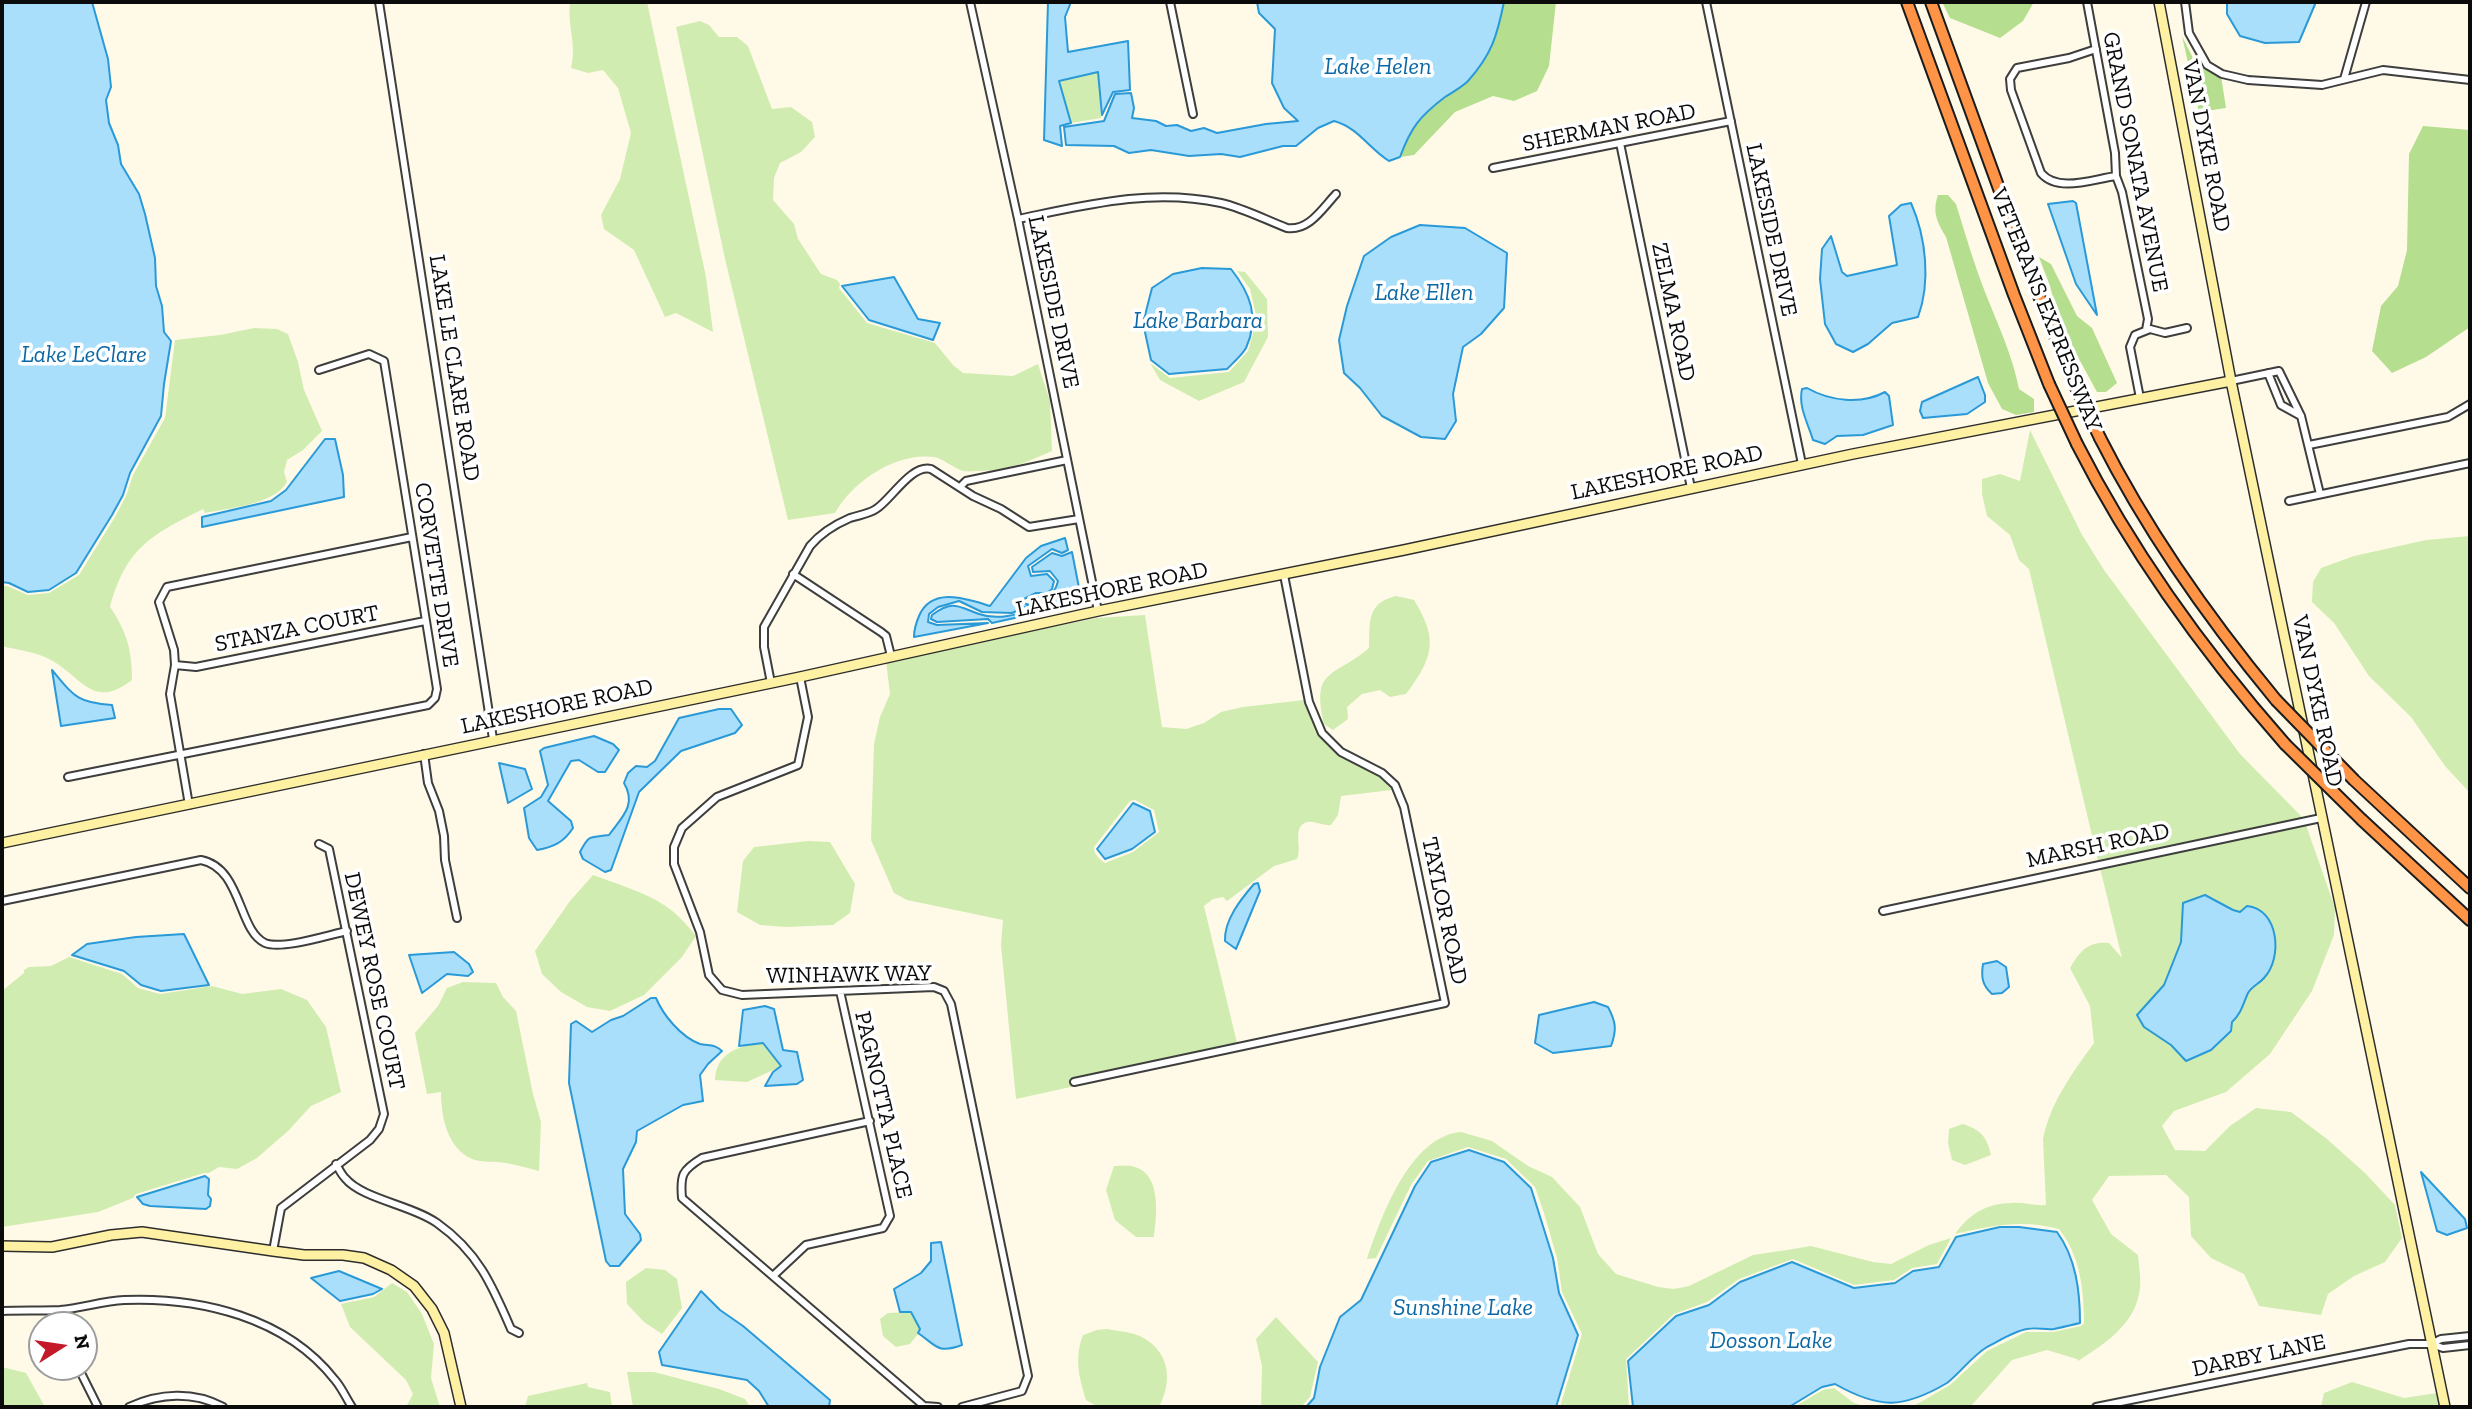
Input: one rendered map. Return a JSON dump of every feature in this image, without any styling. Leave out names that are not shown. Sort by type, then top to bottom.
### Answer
[{"type":"highway","name":"VETERANS EXPRESSWAY","points":[[1907,2],[2049,384],[2098,486],[2157,582],[2226,676],[2285,744],[2470,920]]},
{"type":"highway","name":"VETERANS EXPRESSWAY","points":[[1931,2],[2033,282],[2100,438],[2137,507],[2182,577],[2231,644],[2277,700],[2354,780],[2470,888]]},
{"type":"street","name":"LAKE LE CLARE ROAD","points":[[379,2],[493,739]]},
{"type":"street","name":"LAKESIDE DRIVE","points":[[970,2],[1018,219],[1098,611]]},
{"type":"street","points":[[1170,2],[1194,114]]},
{"type":"street","name":"LAKESIDE DRIVE","points":[[1706,2],[1802,464]]},
{"type":"street","name":"GRAND SONATA AVENUE","points":[[2087,2],[2115,153],[2116,176],[2122,192],[2148,319],[2146,330]]},
{"type":"street","name":"VAN DYKE ROAD","points":[[2159,2],[2231,381],[2445,1407]]},
{"type":"street","points":[[2185,2],[2189,33],[2207,65],[2222,74],[2248,80],[2322,85],[2382,70],[2470,80]]},
{"type":"street","points":[[2344,79],[2366,2]]},
{"type":"street","points":[[2096,49],[2069,58],[2017,68],[2010,79],[2011,90],[2041,173],[2047,180],[2066,184],[2116,176]]},
{"type":"street","name":"SHERMAN ROAD","points":[[1493,168],[1731,121]]},
{"type":"street","name":"ZELMA ROAD","points":[[1620,143],[1691,488]]},
{"type":"street","points":[[1018,219],[1115,199],[1165,195],[1222,204],[1296,229],[1309,224],[1336,194]]},
{"type":"street","points":[[2140,398],[2130,347],[2135,335],[2146,330],[2165,333],[2187,328]]},
{"type":"street","name":"CORVETTE DRIVE","points":[[68,777],[428,705],[435,698],[437,689],[384,361],[369,354],[319,370]]},
{"type":"street","points":[[2231,381],[2279,371],[2301,416],[2320,494]]},
{"type":"street","points":[[2268,373],[2281,405],[2301,416]]},
{"type":"street","name":"LAKESHORE ROAD","points":[[2,843],[1802,464],[2231,381]]},
{"type":"street","points":[[2281,405],[2291,397]]},
{"type":"street","points":[[2309,445],[2448,417],[2470,404]]},
{"type":"street","points":[[960,487],[966,481],[1067,460]]},
{"type":"street","points":[[2290,501],[2470,463]]},
{"type":"street","points":[[771,682],[764,647],[764,627],[816,539],[846,520],[878,508],[919,470],[931,469],[1029,527],[1079,519]]},
{"type":"street","points":[[189,804],[170,694],[175,665],[174,650],[159,602],[167,587],[412,537]]},
{"type":"street","points":[[793,574],[886,636],[891,656]]},
{"type":"street","name":"TAYLOR ROAD","points":[[1074,1082],[1445,1003],[1404,807],[1395,785],[1382,773],[1341,752],[1322,733],[1309,702],[1284,575]]},
{"type":"street","name":"STANZA COURT","points":[[175,665],[196,667],[425,621]]},
{"type":"street","name":"WINHAWK WAY","points":[[800,677],[808,717],[798,765],[717,797],[682,828],[674,847],[674,864],[700,932],[709,975],[722,990],[742,995],[934,987],[944,990],[951,1004],[1028,1376],[1023,1391],[962,1407]]},
{"type":"street","points":[[424,754],[428,783],[439,811],[445,860],[457,918]]},
{"type":"street","name":"MARSH ROAD","points":[[1883,911],[2321,818]]},
{"type":"street","name":"DEWEY ROSE COURT","points":[[273,1251],[281,1208],[370,1140],[379,1129],[384,1114],[329,849],[319,844]]},
{"type":"street","points":[[2,901],[201,859],[213,862],[223,870],[255,934],[265,943],[279,945],[347,931]]},
{"type":"street","name":"PAGNOTTA PLACE","points":[[774,1275],[806,1245],[883,1227],[890,1216],[840,991]]},
{"type":"street","points":[[870,1121],[702,1158],[687,1167],[680,1180],[682,1198],[924,1406],[938,1407]]},
{"type":"street","points":[[336,1164],[344,1178],[356,1188],[415,1210],[457,1239],[474,1256],[487,1276],[511,1329],[520,1333]]},
{"type":"street","points":[[2,1246],[52,1247],[111,1235],[142,1232],[304,1255],[364,1258],[391,1270],[414,1286],[432,1309],[444,1333],[461,1407]]},
{"type":"street","points":[[2,1311],[62,1310],[122,1300],[174,1300],[226,1310],[275,1329],[309,1353],[335,1380],[352,1407]]},
{"type":"street","points":[[2431,1343],[2441,1339],[2470,1336]]},
{"type":"street","points":[[2431,1343],[2443,1348],[2470,1345]]},
{"type":"street","name":"DARBY LANE","points":[[2096,1407],[2351,1354],[2431,1343]]},
{"type":"street","points":[[85,1381],[98,1407]]},
{"type":"street","points":[[129,1407],[157,1397],[184,1395],[210,1400],[223,1407]]},
{"type":"green space","points":[[570,2],[647,2],[706,277],[713,332],[676,313],[665,317],[634,250],[604,229],[601,215],[620,179],[631,133],[618,88],[603,70],[588,73],[571,68],[573,51]]},
{"type":"green space","points":[[1504,2],[1556,2],[1549,66],[1537,91],[1514,101],[1493,96],[1455,112],[1414,155],[1400,157],[1408,138],[1423,116],[1466,83],[1483,62],[1496,35]]},
{"type":"green space","points":[[1942,2],[2034,2],[2023,21],[2000,38],[1950,18]]},
{"type":"green space","points":[[700,21],[709,25],[719,37],[737,37],[748,46],[772,109],[791,107],[812,122],[815,137],[801,152],[780,163],[774,178],[773,200],[794,224],[798,239],[821,274],[837,280],[839,288],[867,323],[935,343],[963,373],[1013,376],[1038,364],[1050,401],[1052,451],[1017,465],[989,471],[963,471],[934,457],[905,459],[864,480],[835,513],[788,520],[725,259],[676,27]]},
{"type":"green space","points":[[2182,36],[2196,64],[2221,76],[2226,108],[2199,112]]},
{"type":"green space","points":[[1099,72],[1101,118],[1071,123],[1059,81]]},
{"type":"green space","points":[[2423,126],[2470,130],[2470,327],[2426,357],[2392,373],[2372,351],[2381,306],[2398,286],[2407,250],[2409,154]]},
{"type":"green space","points":[[1938,195],[1948,195],[1956,204],[1977,271],[2009,352],[2019,389],[2034,399],[2034,412],[2016,415],[2002,409],[1988,383],[1946,237],[1936,217]]},
{"type":"green space","points":[[2039,257],[2051,264],[2077,316],[2092,328],[2117,383],[2106,392],[2097,392],[2060,324]]},
{"type":"green space","points":[[1237,271],[1245,272],[1267,299],[1268,337],[1244,382],[1199,401],[1160,380],[1150,363],[1170,378],[1229,372],[1248,351],[1257,319],[1250,289]]},
{"type":"green space","points":[[254,328],[277,329],[288,334],[304,390],[322,431],[303,450],[287,460],[284,472],[287,482],[272,496],[238,507],[205,513],[203,509],[155,536],[133,557],[116,587],[110,607],[127,642],[132,680],[119,688],[98,692],[45,657],[2,646],[2,586],[28,595],[49,593],[79,575],[115,517],[133,475],[165,418],[175,340]]},
{"type":"green space","points":[[2030,430],[2081,533],[2104,570],[2240,754],[2303,818],[2098,861],[2029,569],[2019,560],[2010,535],[1987,516],[1982,494],[1982,479],[2000,474],[2020,481]]},
{"type":"green space","points":[[2470,536],[2470,793],[2445,766],[2411,717],[2369,676],[2334,623],[2312,602],[2313,582],[2321,568],[2354,556],[2426,540]]},
{"type":"green space","points":[[1396,596],[1414,600],[1427,626],[1430,648],[1422,670],[1406,694],[1390,697],[1380,690],[1362,694],[1347,707],[1348,719],[1333,730],[1324,724],[1321,706],[1323,683],[1336,670],[1369,648],[1370,622],[1375,609],[1386,599]]},
{"type":"green space","points":[[1145,615],[1162,727],[1186,729],[1204,723],[1221,712],[1304,700],[1322,739],[1341,756],[1376,774],[1392,790],[1341,796],[1338,815],[1331,825],[1307,822],[1302,825],[1298,833],[1297,859],[1274,866],[1227,901],[1223,897],[1213,899],[1204,906],[1237,1043],[1222,1046],[1223,1053],[1239,1050],[1016,1099],[1001,945],[1003,920],[907,900],[894,893],[871,840],[874,744],[880,717],[890,694],[886,661],[1096,618]],"holes":[[[1135,800],[1154,810],[1159,832],[1133,852],[1105,863],[1097,856],[1094,847],[1130,801]]]},
{"type":"green space","points":[[2306,825],[2335,908],[2334,935],[2312,991],[2270,1054],[2226,1092],[2174,1111],[2162,1126],[2175,1150],[2205,1151],[2230,1126],[2256,1108],[2291,1112],[2327,1139],[2395,1205],[2402,1238],[2385,1262],[2354,1276],[2328,1294],[2321,1315],[2259,1306],[2244,1274],[2211,1258],[2191,1236],[2189,1197],[2166,1175],[2109,1176],[2092,1200],[2111,1234],[2138,1255],[2140,1269],[2136,1305],[2124,1325],[2107,1341],[2078,1361],[2047,1350],[2012,1360],[1970,1407],[1912,1407],[1950,1385],[1987,1351],[2026,1332],[2053,1332],[2084,1323],[2083,1298],[2076,1261],[2059,1229],[2020,1224],[1955,1234],[1973,1215],[1995,1205],[2046,1205],[2043,1139],[2046,1126],[2063,1088],[2094,1043],[2090,1006],[2070,968],[2081,952],[2095,944],[2109,943],[2122,958],[2100,868]],"holes":[[[2205,895],[2276,939],[2272,964],[2265,978],[2249,990],[2232,1022],[2231,1032],[2211,1050],[2186,1061],[2171,1045],[2144,1027],[2137,1014],[2164,985],[2181,942],[2184,903]]]},
{"type":"green space","points":[[808,841],[830,842],[855,884],[850,913],[833,925],[787,927],[760,925],[737,912],[743,861],[754,847]]},
{"type":"green space","points":[[593,875],[656,900],[677,915],[696,936],[682,957],[644,995],[610,1011],[587,1007],[561,992],[542,974],[535,951],[570,901]]},
{"type":"green space","points":[[69,957],[122,974],[138,988],[160,994],[212,986],[242,994],[281,989],[307,1000],[326,1027],[341,1092],[311,1106],[257,1158],[237,1169],[219,1167],[209,1173],[136,1194],[133,1198],[98,1212],[2,1227],[2,991],[29,967],[51,966]]},
{"type":"green space","points":[[463,982],[496,983],[503,997],[516,1011],[541,1122],[539,1171],[506,1163],[476,1160],[463,1154],[447,1130],[441,1092],[427,1094],[415,1033],[438,1006],[447,988]]},
{"type":"green space","points":[[763,1042],[782,1066],[747,1082],[715,1080],[720,1063],[731,1052]]},
{"type":"green space","points":[[1963,1124],[1982,1135],[1991,1155],[1965,1165],[1952,1160],[1948,1143],[1949,1129]]},
{"type":"green space","points":[[1461,1132],[1492,1141],[1528,1166],[1552,1177],[1580,1207],[1598,1254],[1616,1274],[1658,1287],[1674,1289],[1689,1286],[1753,1255],[1811,1246],[1891,1264],[1929,1245],[1951,1238],[1937,1264],[1912,1268],[1894,1280],[1854,1285],[1793,1259],[1739,1279],[1707,1302],[1674,1314],[1626,1359],[1629,1407],[1560,1407],[1582,1334],[1562,1292],[1557,1258],[1535,1187],[1506,1159],[1468,1147],[1428,1161],[1411,1185],[1376,1258],[1367,1259],[1389,1201],[1413,1163],[1427,1148],[1443,1137]]},
{"type":"green space","points":[[1114,1166],[1131,1166],[1148,1176],[1155,1195],[1154,1237],[1136,1237],[1115,1220],[1106,1190]]},
{"type":"green space","points":[[646,1268],[665,1270],[677,1279],[682,1308],[662,1334],[644,1322],[627,1304],[626,1282]]},
{"type":"green space","points":[[392,1283],[407,1292],[422,1314],[434,1344],[431,1378],[440,1407],[406,1407],[413,1394],[406,1380],[350,1327],[341,1304],[374,1297]]},
{"type":"green space","points":[[911,1312],[921,1330],[910,1344],[896,1347],[883,1336],[880,1319],[888,1313]]},
{"type":"green space","points":[[1276,1317],[1318,1362],[1310,1397],[1301,1407],[1261,1407],[1262,1366],[1256,1339]]},
{"type":"green space","points":[[1107,1329],[1140,1336],[1158,1350],[1166,1367],[1167,1377],[1159,1407],[1098,1407],[1086,1400],[1078,1368],[1080,1343],[1083,1335]]},
{"type":"green space","points":[[2,1367],[26,1373],[28,1381],[45,1407],[2,1407]]},
{"type":"green space","points":[[627,1372],[654,1372],[719,1389],[745,1399],[750,1407],[633,1407]]},
{"type":"green space","points":[[2352,1382],[2404,1398],[2437,1393],[2440,1407],[2321,1407],[2324,1393]]},
{"type":"green space","points":[[587,1383],[588,1387],[610,1392],[612,1407],[525,1407],[528,1396]]},
{"type":"green space","points":[[1834,1388],[1854,1403],[1868,1407],[1794,1407],[1823,1390]]},
{"type":"water","name":"Lake LeClare","points":[[2,2],[92,2],[108,59],[111,87],[106,100],[109,123],[118,145],[121,164],[139,194],[145,214],[155,258],[156,286],[162,306],[164,332],[171,341],[161,416],[130,473],[123,495],[112,515],[76,573],[49,590],[28,592],[2,582]]},
{"type":"water","points":[[1048,2],[1071,2],[1065,17],[1068,52],[1128,41],[1130,90],[1113,92],[1102,115],[1098,72],[1059,81],[1071,123],[1060,126],[1062,146],[1044,140]]},
{"type":"water","name":"Lake Helen","points":[[1257,2],[1504,2],[1499,25],[1483,62],[1466,83],[1423,116],[1412,130],[1400,157],[1389,161],[1357,133],[1334,121],[1318,128],[1296,146],[1283,146],[1240,157],[1221,154],[1189,156],[1151,150],[1129,153],[1114,146],[1066,145],[1064,127],[1104,121],[1115,94],[1131,93],[1134,108],[1132,118],[1156,121],[1166,126],[1177,125],[1191,131],[1204,128],[1217,133],[1298,121],[1284,108],[1272,83],[1275,29],[1259,13]]},
{"type":"water","points":[[2227,2],[2316,2],[2299,42],[2265,43],[2240,36],[2227,14]]},
{"type":"water","points":[[2073,201],[2076,203],[2097,315],[2076,284],[2048,204]]},
{"type":"water","points":[[1911,203],[1920,230],[1925,260],[1924,289],[1918,317],[1892,323],[1868,344],[1853,352],[1836,344],[1825,324],[1820,279],[1822,249],[1831,236],[1842,272],[1847,276],[1897,265],[1889,216],[1901,205]]},
{"type":"water","name":"Lake Ellen","points":[[1420,225],[1465,228],[1507,253],[1504,308],[1481,334],[1463,347],[1453,394],[1456,421],[1445,439],[1421,437],[1382,416],[1344,373],[1339,340],[1364,256],[1391,237]]},
{"type":"water","name":"Lake Barbara","points":[[1202,268],[1231,269],[1238,278],[1251,306],[1250,337],[1244,351],[1227,369],[1169,374],[1151,360],[1143,323],[1152,288],[1173,274]]},
{"type":"water","points":[[894,277],[918,319],[940,323],[933,340],[869,320],[842,286]]},
{"type":"water","points":[[1978,377],[1985,402],[1967,414],[1923,418],[1920,411],[1922,402]]},
{"type":"water","points":[[1807,388],[1846,400],[1866,399],[1885,392],[1889,396],[1893,425],[1863,435],[1837,436],[1825,444],[1813,440],[1801,402],[1802,389]]},
{"type":"water","points":[[325,439],[335,439],[343,475],[344,497],[202,527],[202,517],[271,501],[286,490]]},
{"type":"water","points":[[1065,538],[1068,550],[1062,553],[1052,549],[1028,566],[1031,576],[1047,574],[1054,581],[1052,589],[1047,593],[1036,593],[1024,599],[1023,603],[1030,605],[1012,613],[982,612],[959,601],[938,607],[929,614],[928,622],[937,625],[988,623],[914,637],[919,616],[932,601],[951,597],[990,606],[1026,558],[1041,546]]},
{"type":"water","points":[[1072,552],[1082,603],[992,623],[988,619],[937,622],[931,619],[939,610],[951,606],[993,617],[1022,612],[1034,606],[1029,601],[1050,594],[1058,581],[1050,571],[1033,572],[1032,567],[1052,553],[1062,556]]},
{"type":"water","points":[[52,670],[83,700],[112,705],[115,718],[61,726]]},
{"type":"water","points":[[731,709],[742,725],[735,733],[681,751],[639,792],[611,870],[605,872],[583,859],[580,852],[586,842],[591,838],[609,835],[623,816],[629,798],[624,783],[628,773],[636,766],[647,767],[655,761],[679,718]]},
{"type":"water","points":[[594,736],[613,744],[619,750],[605,772],[598,772],[579,760],[571,761],[548,801],[571,821],[573,828],[558,843],[537,850],[529,838],[524,808],[541,797],[548,785],[540,751]]},
{"type":"water","points":[[499,763],[525,769],[532,789],[508,803]]},
{"type":"water","points":[[1133,803],[1150,811],[1155,832],[1132,849],[1105,859],[1097,849]]},
{"type":"water","points":[[1258,883],[1260,891],[1236,949],[1225,941],[1227,925],[1239,903],[1254,884]]},
{"type":"water","points":[[2205,895],[2233,910],[2240,912],[2247,906],[2258,909],[2266,916],[2275,936],[2274,959],[2264,978],[2248,993],[2240,1012],[2232,1022],[2231,1031],[2211,1050],[2186,1061],[2171,1045],[2144,1027],[2137,1015],[2164,985],[2181,942],[2183,903]]},
{"type":"water","points":[[184,934],[209,985],[161,991],[141,985],[124,971],[72,955],[87,944]]},
{"type":"water","points":[[454,952],[469,964],[473,972],[468,976],[447,974],[422,993],[409,955]]},
{"type":"water","points":[[1997,961],[2006,967],[2009,987],[2002,993],[1992,994],[1983,981],[1983,964]]},
{"type":"water","points":[[651,998],[656,998],[668,1018],[686,1036],[722,1051],[700,1075],[703,1101],[683,1105],[637,1131],[636,1142],[623,1169],[625,1214],[640,1234],[641,1240],[619,1266],[610,1266],[606,1261],[569,1083],[571,1024],[576,1021],[592,1032]]},
{"type":"water","points":[[1594,1002],[1608,1007],[1613,1017],[1615,1031],[1611,1046],[1553,1053],[1535,1043],[1539,1015]]},
{"type":"water","points":[[765,1006],[774,1009],[783,1050],[797,1052],[803,1080],[797,1084],[765,1086],[773,1072],[781,1066],[763,1043],[739,1046],[743,1010]]},
{"type":"water","name":"Sunshine Lake","points":[[1469,1150],[1504,1162],[1531,1188],[1553,1258],[1559,1293],[1578,1335],[1556,1407],[1306,1407],[1314,1398],[1320,1367],[1340,1317],[1361,1300],[1415,1186],[1431,1162]]},
{"type":"water","points":[[2421,1172],[2465,1219],[2467,1228],[2447,1235],[2437,1231]]},
{"type":"water","points":[[205,1176],[209,1179],[208,1195],[211,1199],[210,1206],[206,1209],[150,1206],[143,1204],[137,1197]]},
{"type":"water","name":"Dosson Lake","points":[[2000,1227],[2057,1232],[2069,1253],[2076,1275],[2080,1323],[2054,1329],[2027,1329],[2012,1334],[1987,1347],[1947,1383],[1917,1398],[1904,1401],[1878,1402],[1835,1384],[1822,1387],[1789,1407],[1633,1407],[1628,1361],[1676,1316],[1709,1305],[1740,1282],[1792,1262],[1854,1288],[1895,1283],[1913,1271],[1939,1267],[1956,1237]]},
{"type":"water","points":[[941,1242],[962,1345],[947,1349],[938,1347],[918,1333],[920,1329],[911,1312],[900,1312],[894,1289],[921,1273],[931,1261],[931,1243]]},
{"type":"water","points":[[339,1271],[382,1289],[373,1294],[340,1301],[311,1278]]},
{"type":"water","points":[[701,1291],[720,1310],[743,1326],[830,1400],[829,1407],[769,1407],[759,1391],[747,1380],[662,1365],[659,1352]]}]
